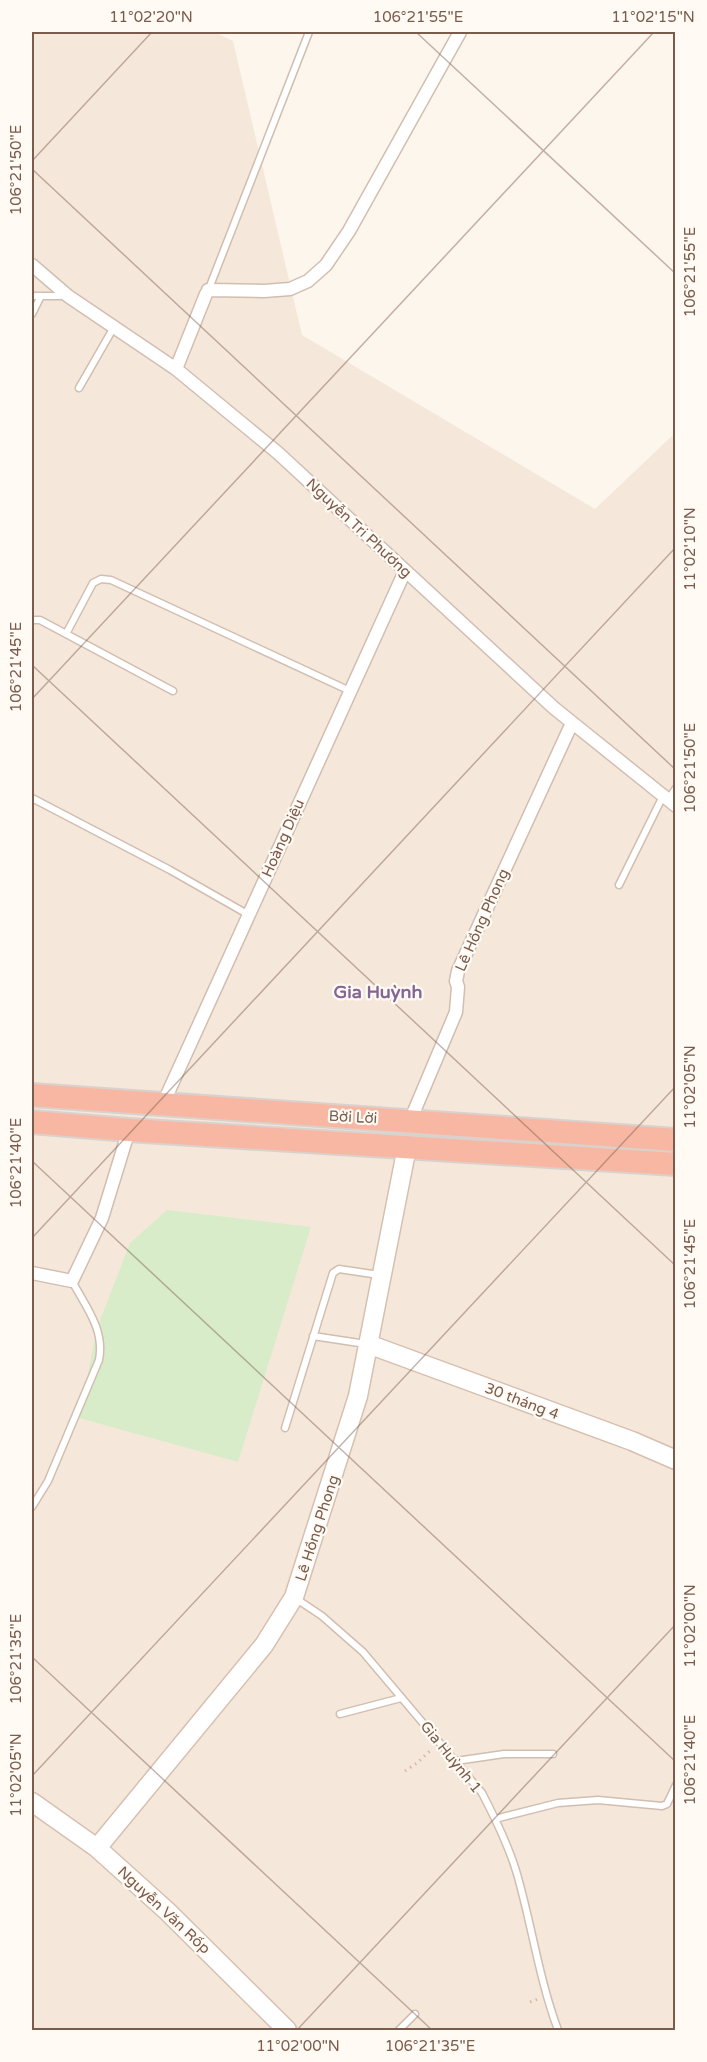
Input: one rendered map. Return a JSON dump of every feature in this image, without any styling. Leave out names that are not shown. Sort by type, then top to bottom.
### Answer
[{"type":"highway","name":"Bời Lời","points":[[32,1095],[162,1106],[675,1140]]},
{"type":"highway","points":[[407,1147],[410,1121]]},
{"type":"highway","name":"Bời Lời","points":[[32,1122],[675,1164]]},
{"type":"street","points":[[176,369],[206,295],[290,289],[308,281],[326,265],[348,231],[460,32]]},
{"type":"street","name":"Nguyễn Tri Phương","points":[[32,265],[68,296],[176,369],[278,453],[572,723],[669,801]]},
{"type":"street","name":"Hoàng Diệu","points":[[162,1106],[405,571]]},
{"type":"street","name":"Lê Hồng Phong","points":[[410,1121],[456,1012],[458,971],[572,723]]},
{"type":"street","points":[[32,1273],[72,1281],[102,1218],[129,1130]]},
{"type":"street","name":"Lê Hồng Phong","points":[[97,1848],[264,1645],[294,1597],[358,1396],[407,1147]]},
{"type":"street","name":"30 tháng 4","points":[[368,1344],[632,1441],[675,1460]]},
{"type":"street","name":"Nguyễn Văn Rốp","points":[[32,1802],[97,1848],[167,1911],[279,2028]]},
{"type":"lane","points":[[206,295],[309,32]]},
{"type":"lane","points":[[32,296],[68,296]]},
{"type":"lane","points":[[32,314],[42,296]]},
{"type":"lane","points":[[79,388],[114,327]]},
{"type":"lane","points":[[66,634],[93,584],[100,579],[111,580],[350,691]]},
{"type":"lane","points":[[32,621],[40,620],[173,691]]},
{"type":"lane","points":[[619,885],[675,788]]},
{"type":"lane","points":[[32,798],[170,870],[249,915]]},
{"type":"lane","points":[[285,1428],[333,1273],[339,1269],[382,1276]]},
{"type":"lane","points":[[32,1508],[48,1481],[99,1360],[102,1347],[100,1333],[72,1281]]},
{"type":"lane","points":[[313,1336],[368,1344]]},
{"type":"lane","name":"Gia Huỳnh 1","points":[[294,1597],[322,1616],[363,1652],[482,1793],[517,1872],[546,1997],[558,2031]]},
{"type":"lane","points":[[340,1714],[401,1698]]},
{"type":"lane","points":[[456,1761],[504,1754],[553,1754]]},
{"type":"lane","points":[[495,1819],[558,1803],[598,1800],[662,1806],[668,1804],[675,1785]]},
{"type":"lane","points":[[399,2031],[415,2014]]},
{"type":"path","points":[[405,1771],[440,1741]]},
{"type":"shaded area","points":[[32,32],[214,32],[233,41],[302,335],[595,509],[675,433],[675,2030],[32,2030]]},
{"type":"green space","points":[[167,1210],[311,1227],[238,1462],[79,1418],[97,1328],[130,1243]]},
{"type":"district","name":"Gia Huỳnh","points":[[378,992]]}]
